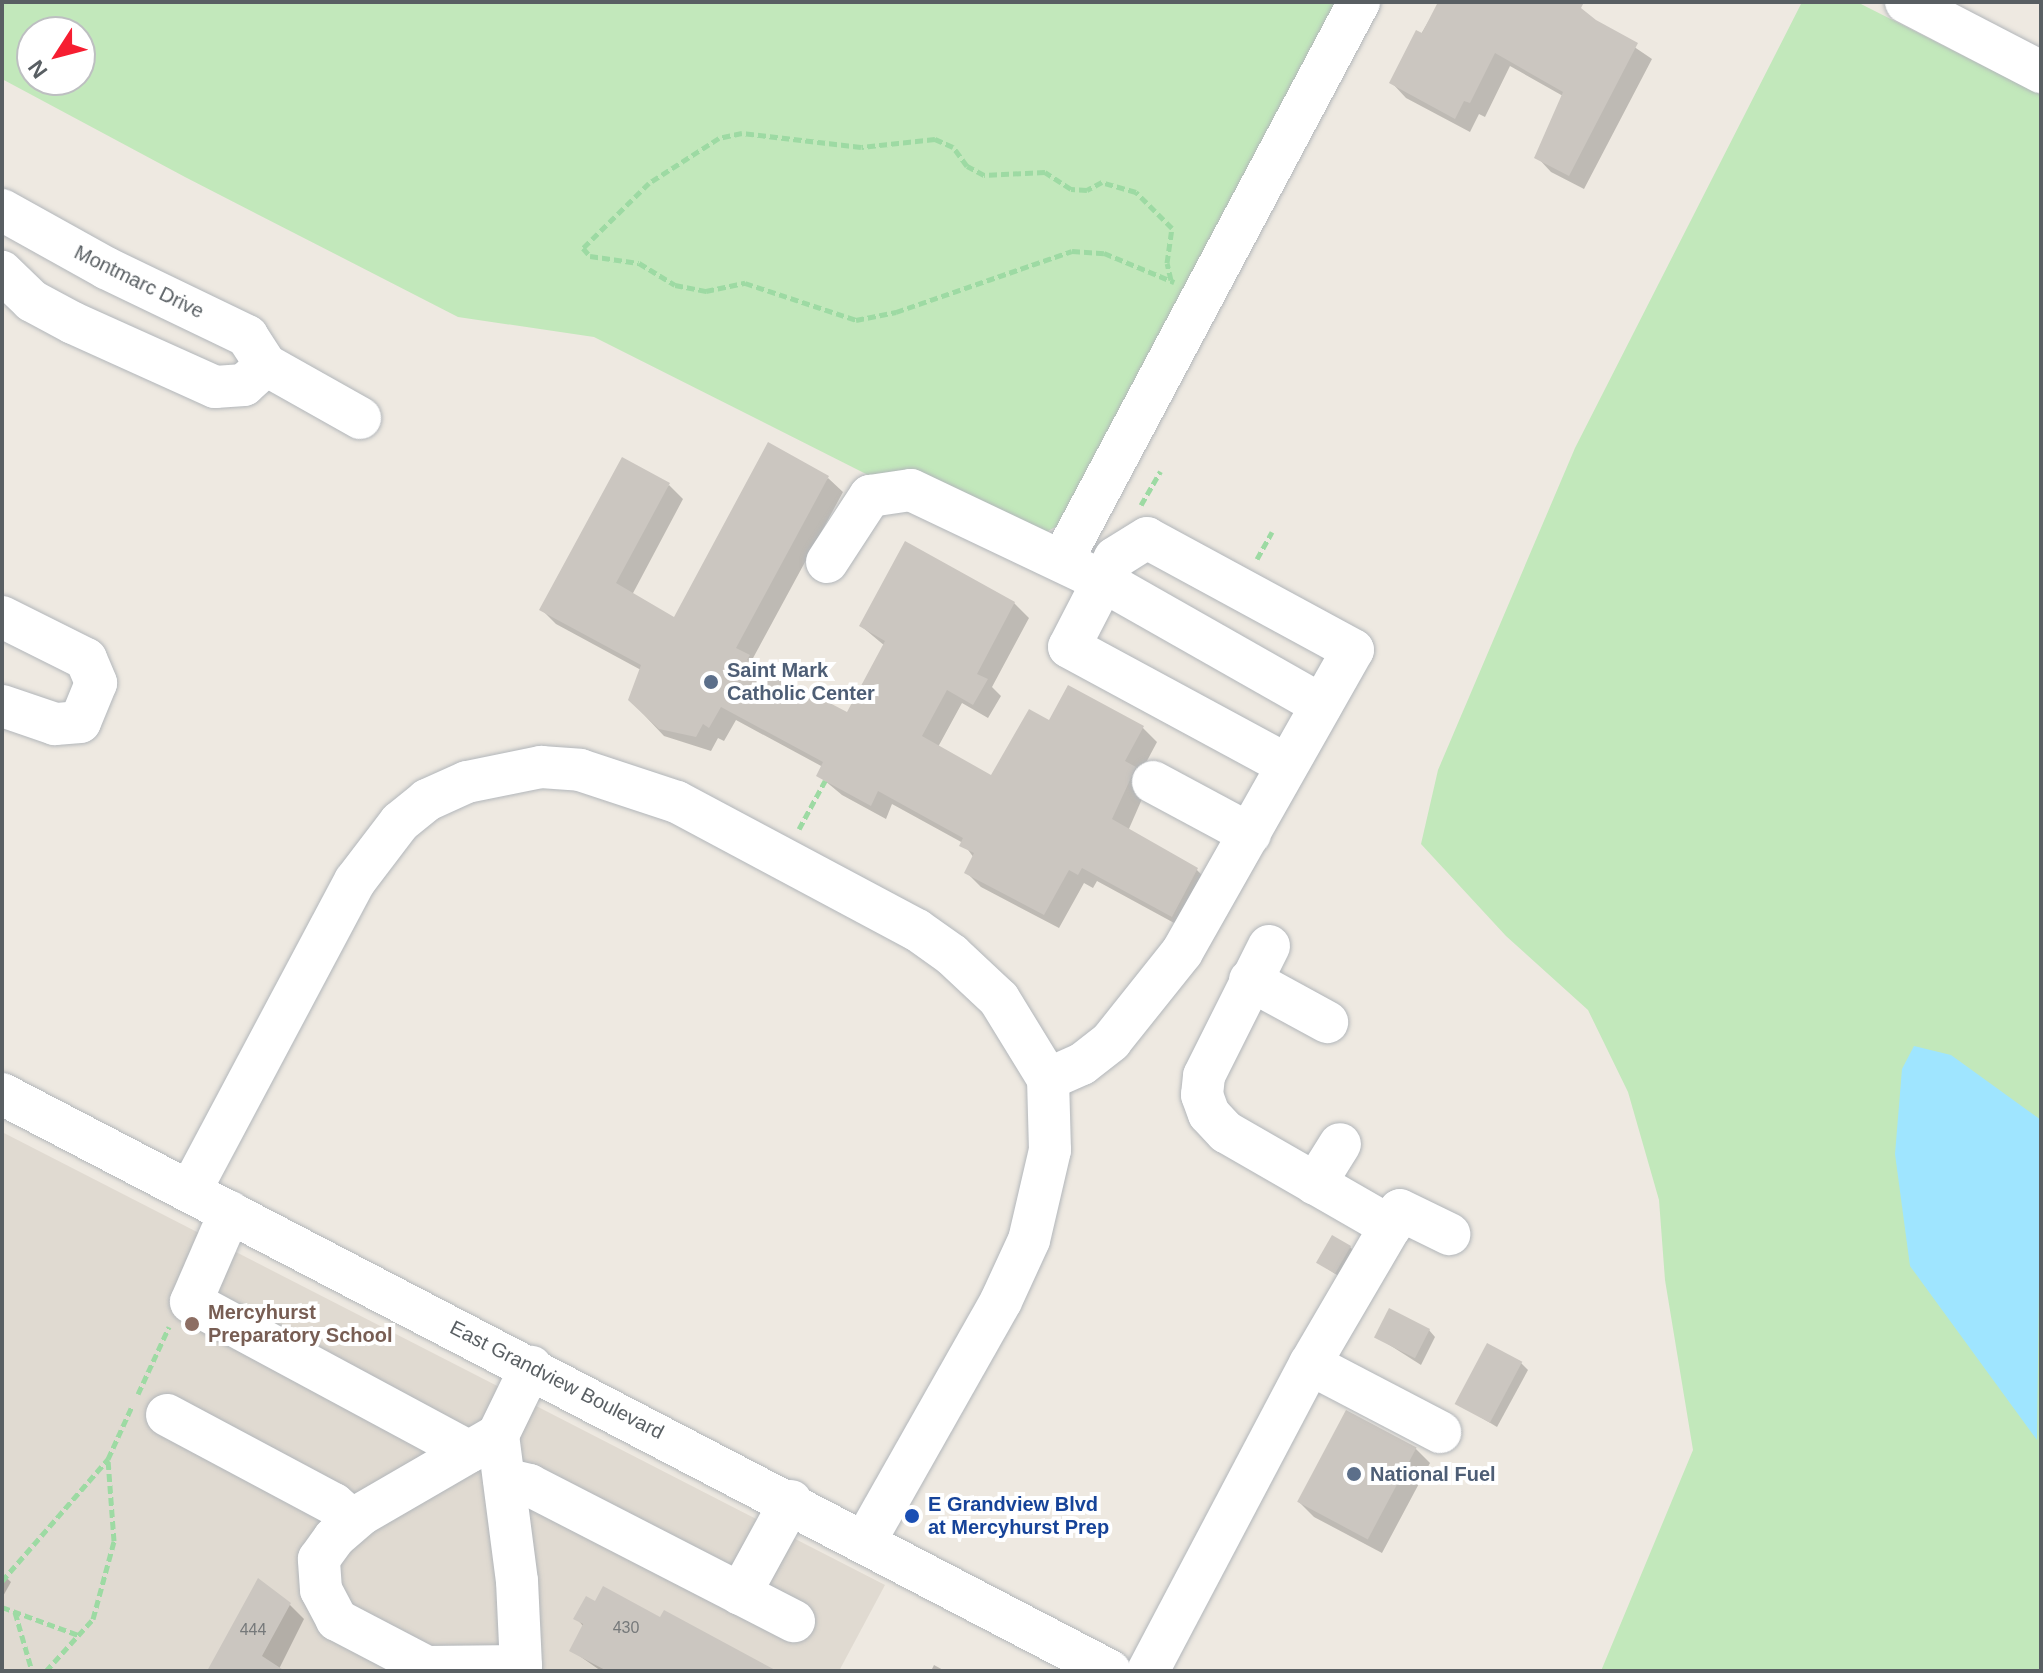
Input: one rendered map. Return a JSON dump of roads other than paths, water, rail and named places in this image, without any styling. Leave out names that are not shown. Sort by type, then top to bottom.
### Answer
[{"type":"street","points":[[1062,561],[1187,289],[1359,2]]},
{"type":"street","points":[[1906,2],[2041,72]]},
{"type":"street","name":"Montmarc Drive","points":[[2,210],[106,268],[247,336],[266,365],[360,418]]},
{"type":"street","points":[[2,272],[32,301],[73,323],[215,387],[244,385],[266,365]]},
{"type":"street","points":[[827,562],[855,512],[870,496],[888,490],[937,499],[1103,581],[1321,705]]},
{"type":"street","points":[[1048,1079],[1092,1056],[1145,1003],[1205,918],[1353,650],[1147,538],[1115,558],[1069,647],[1287,765]]},
{"type":"street","points":[[2,617],[86,659],[96,683],[80,722],[55,724],[2,706]]},
{"type":"street","points":[[190,1191],[355,881],[400,822],[427,800],[508,771],[580,770],[677,802],[917,930],[952,955],[999,999],[1048,1079],[1050,1150],[1029,1240],[1001,1301],[865,1541]]},
{"type":"street","points":[[1153,782],[1250,834]]},
{"type":"street","points":[[1327,1022],[1259,963],[1204,1076],[1202,1095],[1209,1114],[1226,1132],[1391,1227]]},
{"type":"street","name":"East Grandview Boulevard","points":[[2,1094],[791,1501],[1110,1671]]},
{"type":"street","points":[[1315,1184],[1340,1144]]},
{"type":"street","points":[[1148,1671],[1310,1364],[1400,1210],[1449,1234]]},
{"type":"street","points":[[230,1212],[191,1302],[484,1443],[504,1479],[522,1669],[427,1667],[337,1620],[321,1590],[319,1559],[353,1521],[484,1443],[531,1367]]},
{"type":"street","points":[[1310,1364],[1417,1429]]},
{"type":"street","points":[[167,1415],[334,1504],[353,1521]]},
{"type":"street","points":[[504,1479],[529,1485],[794,1621]]},
{"type":"street","points":[[740,1594],[791,1501]]},
{"type":"water","points":[[1914,1046],[1951,1055],[2041,1120],[2037,1440],[1910,1266],[1895,1154],[1902,1069]]},
{"type":"place","name":"Saint Mark Catholic Center","points":[[711,682]]},
{"type":"place","name":"Mercyhurst Preparatory School","points":[[192,1324]]},
{"type":"place","name":"National Fuel","points":[[1354,1474]]},
{"type":"place","name":"E Grandview Blvd at Mercyhurst Prep","points":[[912,1516]]}]
